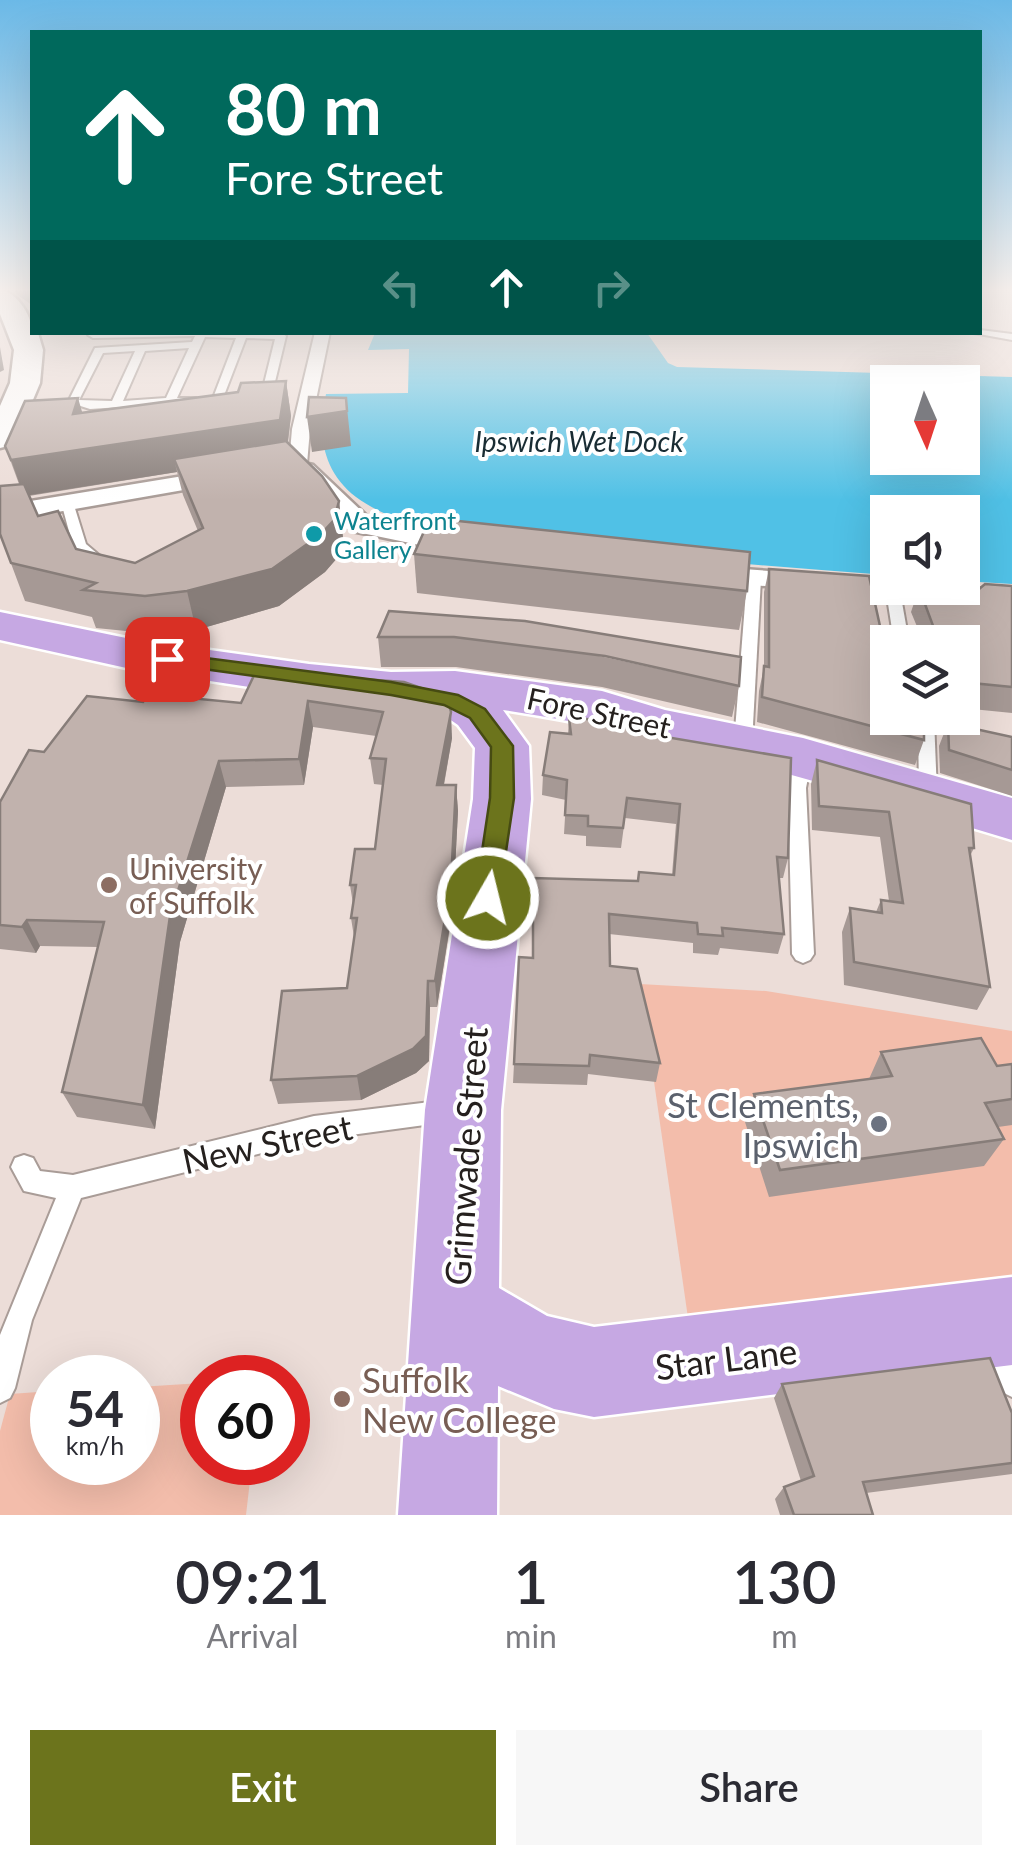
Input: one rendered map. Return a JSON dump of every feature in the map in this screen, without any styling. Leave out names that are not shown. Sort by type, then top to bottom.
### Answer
[{"type":"main road","points":[[0,438],[11,393],[29,367],[29,359]]},
{"type":"main road","name":"Fore Street","points":[[0,626],[131,654],[391,688],[531,690],[658,726],[803,757],[1012,819]]},
{"type":"main road","name":"Grimwade Street","points":[[391,688],[450,700],[477,714],[502,746],[502,798],[463,1110],[447,1515]]},
{"type":"main road","name":"Grimwade Street","points":[[502,798],[522,752],[536,733],[557,722],[576,718],[658,726]]},
{"type":"main road","name":"Star Lane","points":[[455,1310],[516,1350],[549,1366],[594,1372],[1004,1342]]},
{"type":"street","points":[[280,467],[315,359]]},
{"type":"street","points":[[0,514],[280,467],[361,525],[490,550]]},
{"type":"street","points":[[668,571],[870,589]]},
{"type":"street","points":[[980,597],[1012,598]]},
{"type":"lane","points":[[93,359],[73,402],[116,404],[258,396],[268,390],[277,359]]},
{"type":"lane","points":[[116,404],[137,359]]},
{"type":"lane","points":[[170,401],[189,359]]},
{"type":"lane","points":[[218,398],[233,359]]},
{"type":"lane","points":[[67,502],[80,546],[103,565],[120,570]]},
{"type":"lane","points":[[744,742],[754,579]]},
{"type":"lane","points":[[926,735],[928,794]]},
{"type":"lane","points":[[803,757],[798,788],[803,954]]},
{"type":"lane","name":"New Street","points":[[73,1188],[314,1128],[463,1110]]},
{"type":"lane","points":[[0,1388],[18,1320],[73,1188],[33,1182],[24,1168]]},
{"type":"shaded area","points":[[640,984],[766,991],[1012,1031],[1012,1277],[688,1318]]},
{"type":"shaded area","points":[[180,1384],[180,1485],[249,1485],[246,1515],[0,1515],[0,1431],[10,1394],[30,1393],[30,1485],[160,1485],[160,1386]]},
{"type":"water","name":"Ipswich Wet Dock","points":[[409,359],[665,359],[677,367],[870,373],[870,475],[980,475],[980,376],[1012,377],[1012,584],[980,582],[980,495],[870,495],[870,574],[530,545],[416,525],[383,513],[356,497],[336,475],[323,437],[326,394],[408,393]]},
{"type":"building","points":[[286,381],[280,420],[11,460],[5,446],[25,401],[78,398],[73,414],[238,392],[241,383]]},
{"type":"building","points":[[309,397],[346,398],[347,411],[307,417]]},
{"type":"building","points":[[286,441],[322,476],[339,501],[334,520],[320,535],[272,569],[187,591],[145,596],[83,590],[96,583],[11,563],[0,534],[0,486],[24,484],[38,516],[58,511],[76,549],[135,563],[203,528],[174,459]]},
{"type":"building","points":[[430,518],[750,552],[747,591],[414,554]]},
{"type":"building","points":[[769,569],[869,576],[870,605],[875,605],[880,625],[870,625],[870,726],[762,697],[764,666],[769,667]]},
{"type":"building","points":[[985,584],[1012,586],[1012,687],[980,684],[980,625],[933,625],[925,605],[980,605],[980,588]]},
{"type":"building","points":[[389,611],[525,621],[741,657],[739,686],[605,656],[454,637],[378,637]]},
{"type":"building","points":[[257,669],[361,683],[363,679],[404,682],[447,697],[451,712],[437,785],[456,785],[451,881],[435,981],[428,981],[426,1036],[413,1049],[357,1076],[271,1080],[282,991],[347,988],[357,918],[351,918],[356,885],[350,885],[355,849],[375,849],[386,759],[370,758],[383,712],[308,701],[299,759],[219,761],[170,916],[143,1105],[62,1092],[104,922],[27,920],[22,927],[0,925],[0,802],[29,750],[44,752],[87,696],[143,702],[148,694],[241,703]]},
{"type":"building","points":[[569,718],[637,722],[636,732],[791,758],[788,858],[777,857],[784,934],[722,928],[723,936],[698,934],[697,923],[609,914],[610,966],[637,969],[660,1063],[590,1055],[589,1066],[514,1064],[519,957],[533,958],[533,878],[638,881],[639,872],[674,875],[680,804],[627,798],[623,828],[588,826],[588,816],[565,815],[567,780],[543,775],[550,732],[571,734]]},
{"type":"building","points":[[980,730],[1012,737],[1012,770],[949,750],[948,735],[980,735]]},
{"type":"building","points":[[817,760],[971,804],[974,848],[969,848],[990,987],[854,962],[850,908],[882,913],[881,900],[903,903],[889,812],[819,806]]},
{"type":"building","name":"St Clements, Ipswich","points":[[981,1038],[997,1066],[1012,1064],[1012,1099],[985,1103],[1004,1139],[780,1170],[754,1094],[892,1076],[881,1052]]},
{"type":"building","points":[[990,1358],[1012,1413],[1012,1463],[863,1482],[873,1515],[794,1515],[784,1487],[814,1476],[782,1384]]},
{"type":"place","name":"Waterfront Gallery","points":[[314,534]]},
{"type":"place","name":"University of Suffolk","points":[[109,885]]},
{"type":"place","name":"St Clements, Ipswich","points":[[879,1124]]},
{"type":"place","name":"Suffolk New College","points":[[342,1399]]},
{"type":"route","points":[[167,659],[391,688],[462,703],[477,714],[502,746],[502,798],[488,898]]}]
